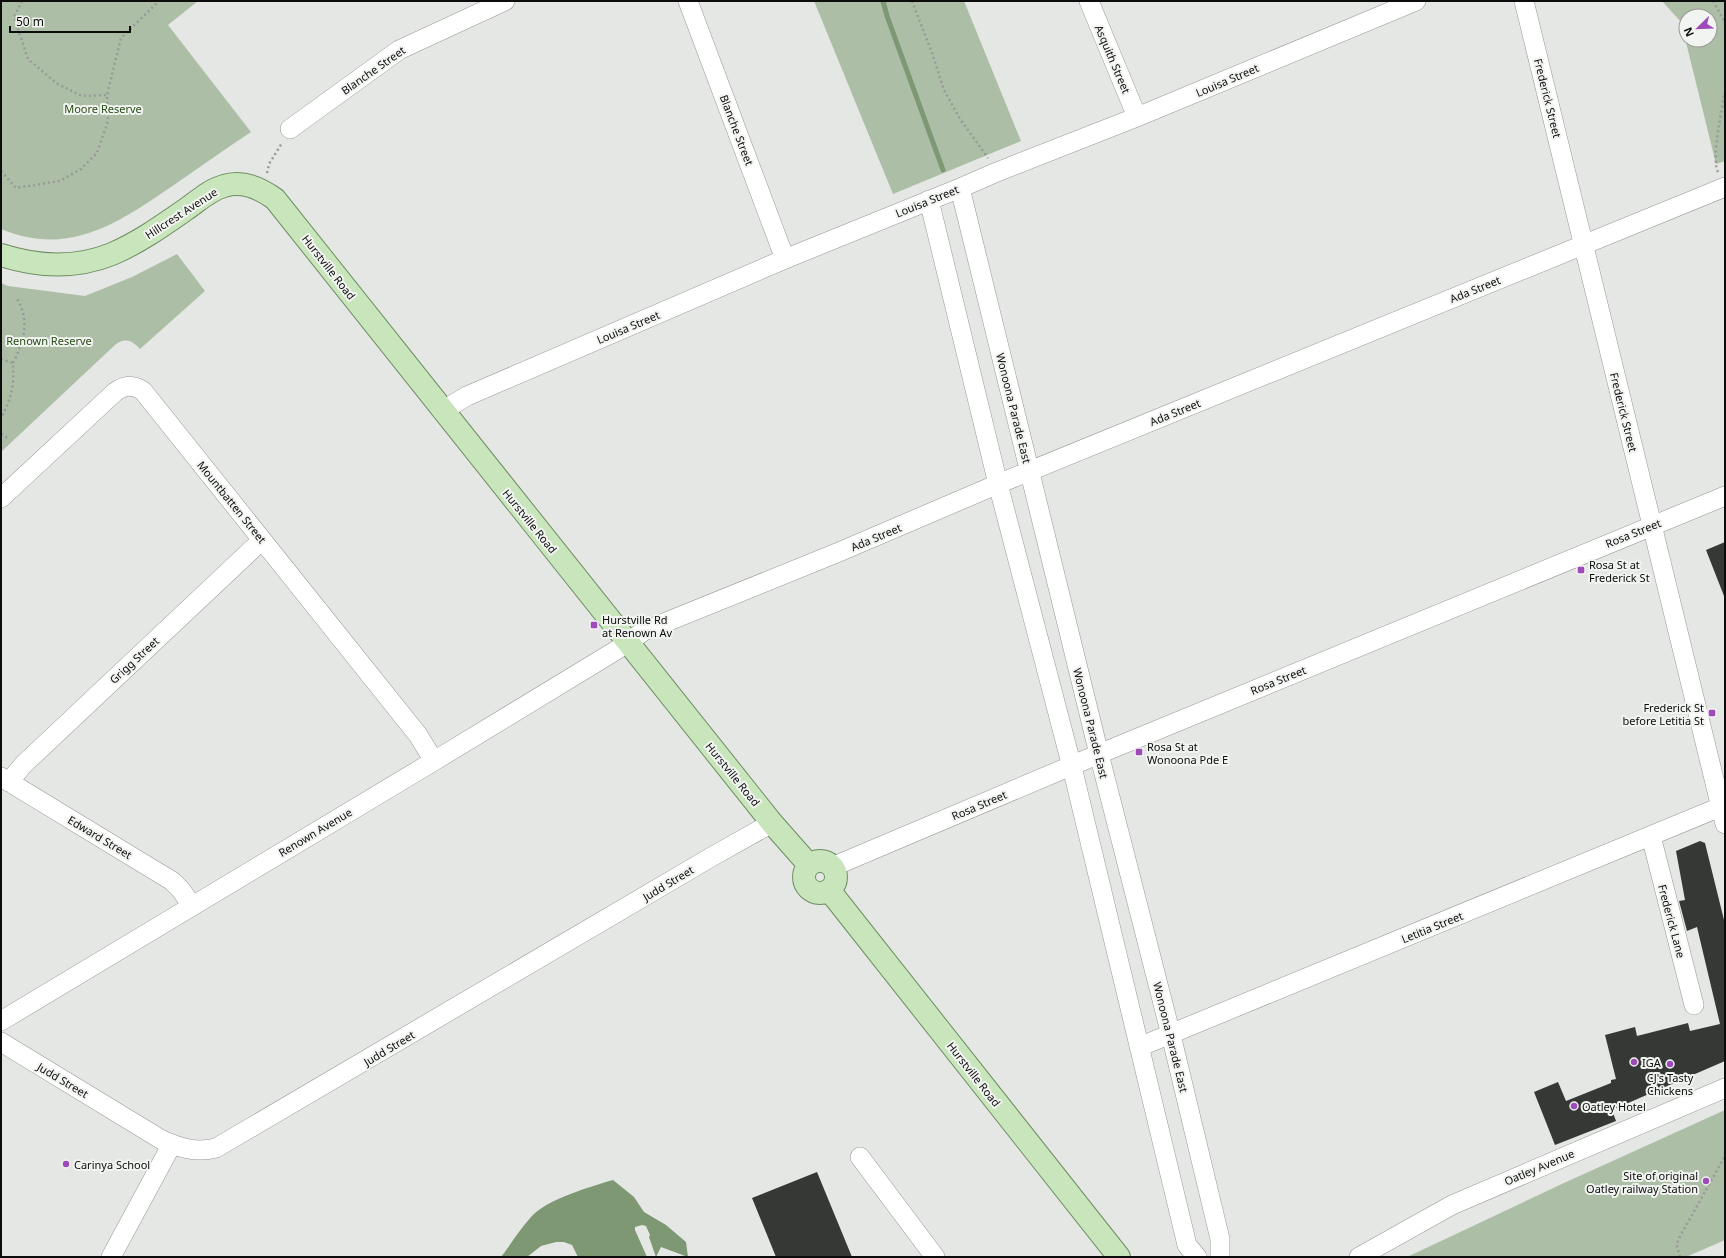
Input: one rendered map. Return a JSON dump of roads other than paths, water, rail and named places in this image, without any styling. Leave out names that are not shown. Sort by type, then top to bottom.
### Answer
[{"type":"main road","name":"Hillcrest Avenue","points":[[1,255],[23,262],[49,265],[79,263],[111,254],[155,231],[216,189],[224,186],[255,187]]},
{"type":"main road","name":"Hurstville Road","points":[[255,187],[275,199],[294,222],[442,411],[772,823],[809,865]]},
{"type":"main road","points":[[819,861],[829,864],[832,867],[836,877],[829,890],[819,893],[813,892],[806,884],[804,874],[809,865],[819,861]]},
{"type":"main road","name":"Hurstville Road","points":[[829,890],[1119,1257]]},
{"type":"street","name":"Blanche Street","points":[[290,129],[399,50],[505,1]]},
{"type":"street","name":"Blanche Street","points":[[688,1],[786,259]]},
{"type":"street","name":"Asquith Street","points":[[1089,1],[1137,117]]},
{"type":"street","name":"Louisa Street","points":[[442,411],[467,396],[786,259],[1137,117],[1416,1]]},
{"type":"street","name":"Frederick Street","points":[[1524,1],[1724,812]]},
{"type":"street","name":"Ada Street","points":[[628,643],[644,632],[839,552],[998,484],[1584,245],[1724,182]]},
{"type":"street","name":"Wonoona Parade East","points":[[960,188],[1099,754],[1171,1035],[1220,1239],[1220,1257]]},
{"type":"street","points":[[930,200],[998,484],[1072,766],[1187,1245],[1197,1257]]},
{"type":"street","name":"Mountbatten Street","points":[[1,498],[114,392],[127,386],[136,386],[143,391],[418,735],[434,761]]},
{"type":"street","name":"Rosa Street","points":[[832,867],[1099,754],[1725,496]]},
{"type":"street","name":"Grigg Street","points":[[5,779],[23,765],[262,540]]},
{"type":"street","name":"Renown Avenue","points":[[1,1021],[628,643]]},
{"type":"street","name":"Edward Street","points":[[5,779],[172,881],[181,890],[192,906]]},
{"type":"street","name":"Letitia Street","points":[[1139,1048],[1651,836],[1724,812]]},
{"type":"street","name":"Judd Street","points":[[1,1042],[155,1136],[172,1144],[196,1151],[210,1150],[223,1146],[713,856],[772,823]]},
{"type":"street","name":"Frederick Lane","points":[[1651,836],[1694,1006]]},
{"type":"street","name":"Oatley Avenue","points":[[1359,1257],[1452,1205],[1725,1088]]},
{"type":"street","points":[[111,1257],[172,1144]]},
{"type":"street","points":[[860,1157],[936,1257]]},
{"type":"waterway","points":[[883,1],[887,16],[943,170]]},
{"type":"place","name":"Rosa St at Frederick St","points":[[1581,570]]},
{"type":"place","name":"Hurstville Rd at Renown Av","points":[[594,625]]},
{"type":"place","name":"Frederick St before Letitia St","points":[[1712,713]]},
{"type":"place","name":"Rosa St at Wonoona Pde E","points":[[1139,752]]},
{"type":"place","name":"IGA","points":[[1634,1062]]},
{"type":"place","name":"CJ's Tasty Chickens","points":[[1670,1064]]},
{"type":"place","name":"Oatley Hotel","points":[[1574,1106]]},
{"type":"place","name":"Carinya School","points":[[66,1164]]},
{"type":"place","name":"Site of original Oatley railway Station","points":[[1706,1181]]},
{"type":"park label","name":"Moore Reserve","points":[[103,108]]},
{"type":"park label","name":"Renown Reserve","points":[[49,340]]}]
